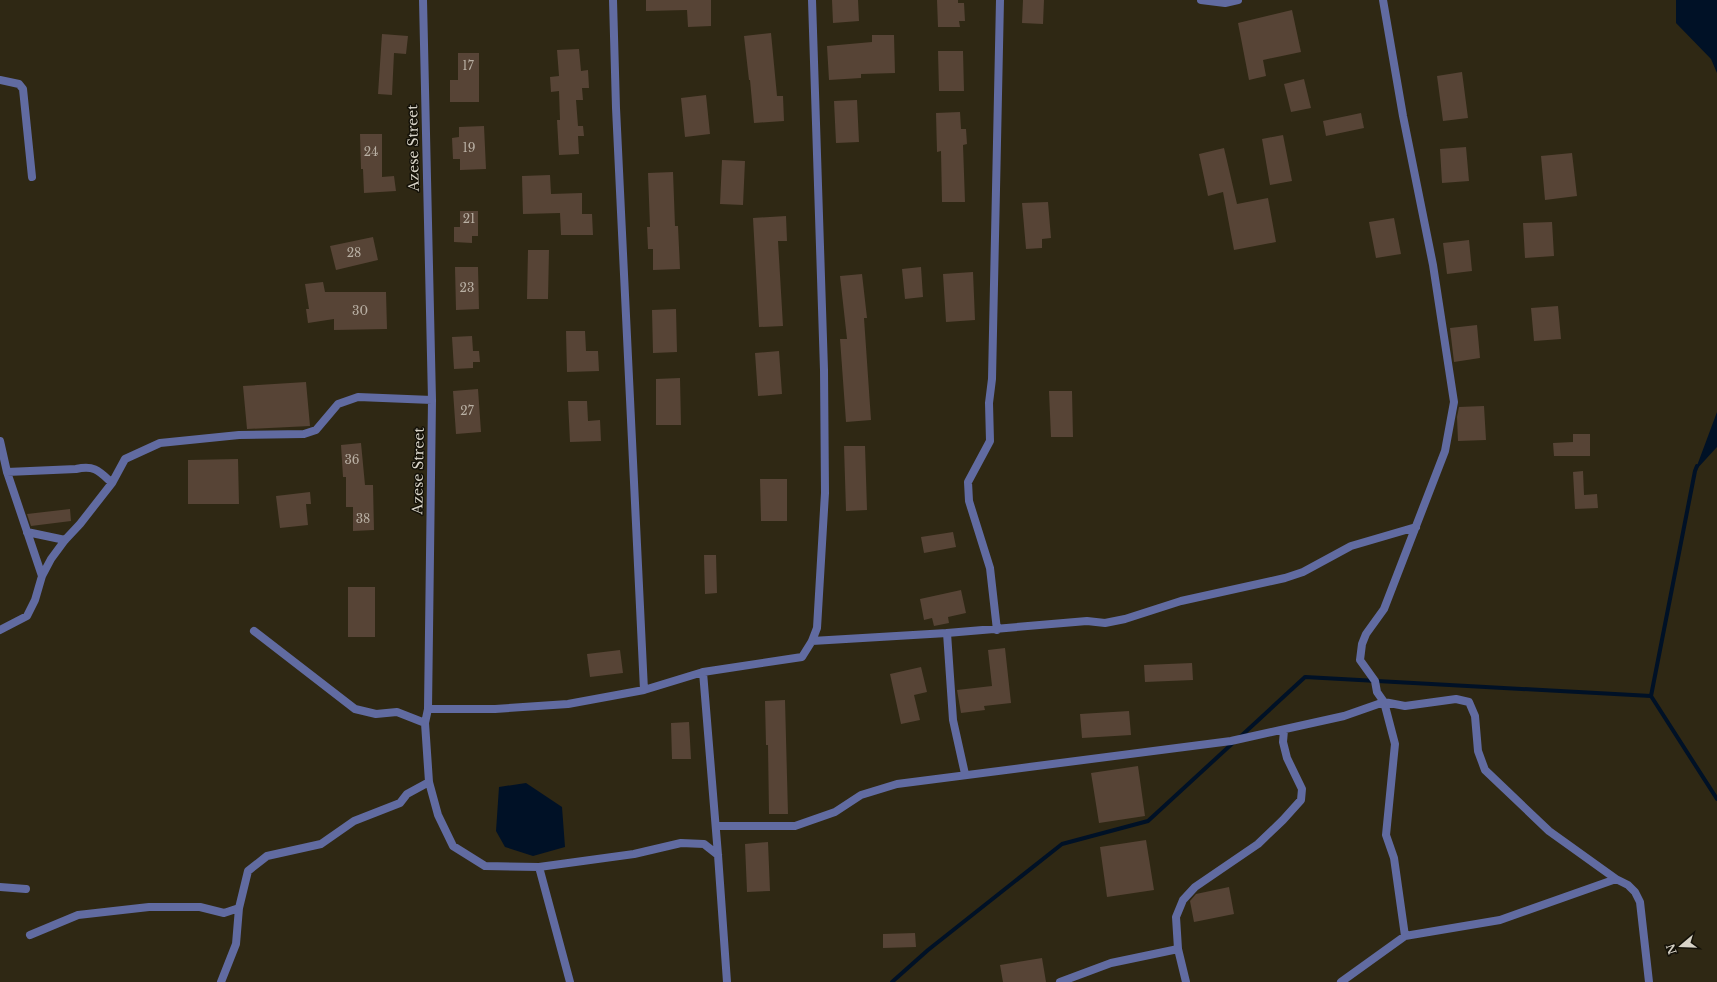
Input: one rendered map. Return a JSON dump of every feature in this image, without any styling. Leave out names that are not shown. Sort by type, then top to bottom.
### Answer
[{"type":"street","name":"Azese Street","points":[[423,0],[432,400],[428,709],[425,723],[429,782],[438,814],[453,846],[485,866],[539,867],[634,854],[681,843],[704,844],[718,855]]},
{"type":"street","points":[[613,0],[616,108],[644,690]]},
{"type":"street","points":[[428,709],[495,709],[568,704],[644,690],[703,672],[802,657],[812,641],[817,628],[825,493],[824,370],[812,0]]},
{"type":"street","points":[[997,630],[990,568],[969,501],[968,482],[990,441],[989,403],[992,380],[1000,0]]},
{"type":"street","points":[[1201,0],[1225,2],[1238,0]]},
{"type":"street","points":[[1383,0],[1403,116],[1433,265],[1454,402],[1445,451],[1384,609],[1366,634],[1362,644],[1360,660],[1375,681],[1377,692],[1384,702],[1395,744],[1386,835],[1394,858],[1405,936]]},
{"type":"street","points":[[0,80],[19,84],[23,89],[32,177]]},
{"type":"street","points":[[0,630],[27,616],[35,600],[42,576],[65,540],[80,524],[112,483],[125,459],[160,443],[239,436],[304,434],[316,430],[338,404],[358,397],[432,400]]},
{"type":"street","points":[[0,441],[6,472],[42,576]]},
{"type":"street","points":[[6,472],[76,469],[86,466],[97,469],[112,483]]},
{"type":"street","points":[[812,641],[997,630],[1088,621],[1105,623],[1126,619],[1181,601],[1285,578],[1303,572],[1351,546],[1416,527]]},
{"type":"street","points":[[27,532],[65,540]]},
{"type":"street","points":[[254,631],[355,709],[376,714],[397,712],[425,723]]},
{"type":"street","points":[[947,633],[953,720],[964,774]]},
{"type":"street","points":[[703,672],[727,982]]},
{"type":"street","points":[[716,826],[795,826],[835,812],[861,795],[897,784],[964,774],[1232,741],[1344,716],[1384,702],[1405,706],[1456,699],[1469,702],[1475,716],[1478,751],[1485,770],[1549,831],[1616,879],[1628,885],[1635,892],[1640,902],[1649,982]]},
{"type":"street","points":[[1186,982],[1178,949],[1176,917],[1183,900],[1195,887],[1258,844],[1283,820],[1300,800],[1302,789],[1287,758],[1283,742],[1284,730]]},
{"type":"street","points":[[221,982],[236,944],[239,908],[248,871],[267,856],[321,844],[354,821],[400,803],[407,794],[429,782]]},
{"type":"street","points":[[539,867],[570,982]]},
{"type":"street","points":[[1341,982],[1405,936],[1500,920],[1616,879]]},
{"type":"street","points":[[0,887],[26,889]]},
{"type":"street","points":[[30,935],[78,915],[149,906],[200,907],[224,913],[239,908]]},
{"type":"street","points":[[1060,982],[1111,963],[1178,949]]},
{"type":"water","points":[[1676,0],[1717,0],[1717,73],[1711,59],[1676,23]]},
{"type":"water","points":[[1717,412],[1717,447],[1695,471]]},
{"type":"water","points":[[526,783],[562,807],[565,847],[533,856],[505,847],[496,831],[499,787]]},
{"type":"building","points":[[646,0],[711,0],[711,26],[688,27],[687,10],[646,11]]},
{"type":"building","points":[[832,0],[858,0],[859,21],[833,23]]},
{"type":"building","points":[[937,0],[958,0],[958,3],[964,3],[965,21],[959,21],[960,27],[938,27]]},
{"type":"building","points":[[1023,0],[1044,0],[1043,24],[1022,23]]},
{"type":"building","points":[[1292,10],[1301,52],[1263,60],[1266,76],[1249,80],[1238,23]]},
{"type":"building","points":[[771,33],[777,96],[783,96],[784,121],[754,123],[744,36]]},
{"type":"building","points":[[382,34],[408,36],[406,54],[394,53],[392,95],[378,94]]},
{"type":"building","points":[[872,35],[894,35],[895,73],[861,74],[861,78],[829,80],[827,46],[872,42]]},
{"type":"building","points":[[579,49],[581,71],[588,70],[589,88],[582,88],[583,100],[576,100],[578,126],[583,126],[584,136],[578,136],[579,154],[559,155],[557,120],[560,120],[559,91],[551,92],[550,77],[559,76],[557,50]]},
{"type":"building","points":[[938,51],[963,51],[964,91],[939,91]]},
{"type":"building","points":[[458,53],[479,53],[479,102],[450,102],[450,80],[458,80]]},
{"type":"building","points":[[1462,72],[1468,118],[1443,121],[1437,76]]},
{"type":"building","points":[[1304,79],[1311,108],[1291,112],[1284,84]]},
{"type":"building","points":[[706,95],[710,134],[685,137],[681,98]]},
{"type":"building","points":[[857,100],[859,142],[836,143],[834,101]]},
{"type":"building","points":[[960,112],[961,129],[966,129],[967,144],[963,145],[965,202],[942,202],[941,151],[937,152],[936,113]]},
{"type":"building","points":[[1361,113],[1364,128],[1326,136],[1323,121]]},
{"type":"building","points":[[484,126],[486,169],[460,170],[460,159],[453,159],[452,138],[459,137],[459,127]]},
{"type":"building","points":[[360,134],[382,134],[382,177],[394,176],[396,191],[364,193],[363,169],[361,169]]},
{"type":"building","points":[[1283,135],[1292,181],[1270,185],[1262,139]]},
{"type":"building","points":[[1466,147],[1469,181],[1442,183],[1440,149]]},
{"type":"building","points":[[1224,148],[1237,204],[1268,198],[1276,242],[1234,250],[1223,192],[1208,196],[1199,154]]},
{"type":"building","points":[[1572,153],[1577,196],[1545,200],[1541,156]]},
{"type":"building","points":[[722,160],[745,161],[743,205],[720,204]]},
{"type":"building","points":[[673,172],[675,226],[678,226],[680,269],[653,270],[653,249],[648,249],[647,227],[650,227],[648,173]]},
{"type":"building","points":[[550,175],[551,194],[582,193],[582,214],[592,214],[593,235],[561,235],[560,213],[523,214],[522,176]]},
{"type":"building","points":[[1048,202],[1051,238],[1042,239],[1042,248],[1026,249],[1022,203]]},
{"type":"building","points":[[460,211],[478,211],[478,236],[472,236],[472,243],[454,242],[454,227],[460,227]]},
{"type":"building","points":[[786,216],[787,241],[778,241],[783,326],[759,327],[753,218]]},
{"type":"building","points":[[1394,218],[1401,254],[1376,258],[1369,222]]},
{"type":"building","points":[[1552,222],[1554,256],[1525,258],[1523,223]]},
{"type":"building","points":[[373,237],[378,260],[336,270],[330,246]]},
{"type":"building","points":[[1469,240],[1472,271],[1447,274],[1443,243]]},
{"type":"building","points":[[528,250],[549,250],[548,299],[527,299]]},
{"type":"building","points":[[455,267],[478,267],[479,309],[456,310]]},
{"type":"building","points":[[921,267],[923,297],[905,299],[902,269]]},
{"type":"building","points":[[973,272],[975,320],[946,322],[943,274]]},
{"type":"building","points":[[862,274],[867,318],[864,318],[871,420],[846,422],[840,339],[847,339],[840,276]]},
{"type":"building","points":[[323,282],[325,292],[386,292],[387,329],[334,330],[334,319],[308,323],[306,309],[309,309],[305,284]]},
{"type":"building","points":[[1558,306],[1561,339],[1534,341],[1531,308]]},
{"type":"building","points":[[676,309],[677,352],[653,353],[652,310]]},
{"type":"building","points":[[1477,325],[1480,358],[1454,362],[1450,328]]},
{"type":"building","points":[[566,331],[585,331],[586,351],[598,351],[599,371],[567,372]]},
{"type":"building","points":[[472,336],[473,351],[479,351],[480,362],[473,362],[473,368],[454,369],[452,337]]},
{"type":"building","points":[[779,351],[782,394],[758,396],[755,353]]},
{"type":"building","points":[[680,378],[681,425],[656,425],[656,379]]},
{"type":"building","points":[[306,382],[310,426],[247,429],[243,386]]},
{"type":"building","points":[[478,389],[481,432],[456,434],[453,391]]},
{"type":"building","points":[[1049,391],[1072,391],[1073,437],[1051,437]]},
{"type":"building","points":[[568,401],[587,401],[588,421],[600,420],[601,441],[570,442]]},
{"type":"building","points":[[1484,406],[1486,440],[1458,441],[1457,417],[1459,407]]},
{"type":"building","points":[[1573,434],[1590,434],[1590,456],[1554,456],[1553,443],[1573,442]]},
{"type":"building","points":[[361,443],[365,485],[373,485],[374,530],[353,531],[353,507],[346,507],[346,477],[343,477],[341,445]]},
{"type":"building","points":[[844,446],[865,446],[867,510],[846,511]]},
{"type":"building","points":[[238,459],[239,504],[188,504],[188,460]]},
{"type":"building","points":[[1583,471],[1584,495],[1597,494],[1598,508],[1575,509],[1573,472]]},
{"type":"building","points":[[760,479],[787,479],[787,521],[761,521]]},
{"type":"building","points":[[310,492],[311,504],[306,504],[308,525],[280,528],[276,496]]},
{"type":"building","points":[[70,509],[71,521],[31,526],[27,514]]},
{"type":"building","points":[[953,532],[956,547],[924,553],[921,537]]},
{"type":"building","points":[[704,555],[716,555],[717,593],[705,594]]},
{"type":"building","points":[[348,587],[375,587],[375,637],[348,637]]},
{"type":"building","points":[[961,590],[966,613],[948,617],[949,623],[934,626],[932,618],[924,620],[920,599]]},
{"type":"building","points":[[1005,648],[1011,703],[984,706],[985,710],[961,713],[957,690],[992,686],[988,650]]},
{"type":"building","points":[[620,650],[623,673],[590,677],[587,654]]},
{"type":"building","points":[[1192,663],[1193,680],[1145,682],[1144,665]]},
{"type":"building","points":[[921,667],[927,692],[914,695],[920,720],[901,724],[890,674]]},
{"type":"building","points":[[785,700],[788,814],[769,814],[768,745],[766,745],[765,701]]},
{"type":"building","points":[[1129,711],[1131,735],[1082,738],[1080,714]]},
{"type":"building","points":[[689,722],[691,759],[672,759],[671,723]]},
{"type":"building","points":[[1138,766],[1145,816],[1099,823],[1091,773]]},
{"type":"building","points":[[1146,840],[1154,890],[1107,897],[1100,847]]},
{"type":"building","points":[[768,842],[770,891],[747,892],[745,844]]},
{"type":"building","points":[[1229,887],[1234,914],[1194,922],[1190,901],[1196,894]]},
{"type":"building","points":[[915,933],[916,947],[883,948],[883,934]]},
{"type":"building","points":[[1042,958],[1046,982],[1003,982],[1000,965]]},
{"type":"waterway","points":[[1697,466],[1651,696],[1717,799]]},
{"type":"waterway","points":[[1240,737],[1305,677],[1651,696]]},
{"type":"waterway","points":[[892,982],[928,950],[1062,844],[1148,821],[1235,741]]}]
